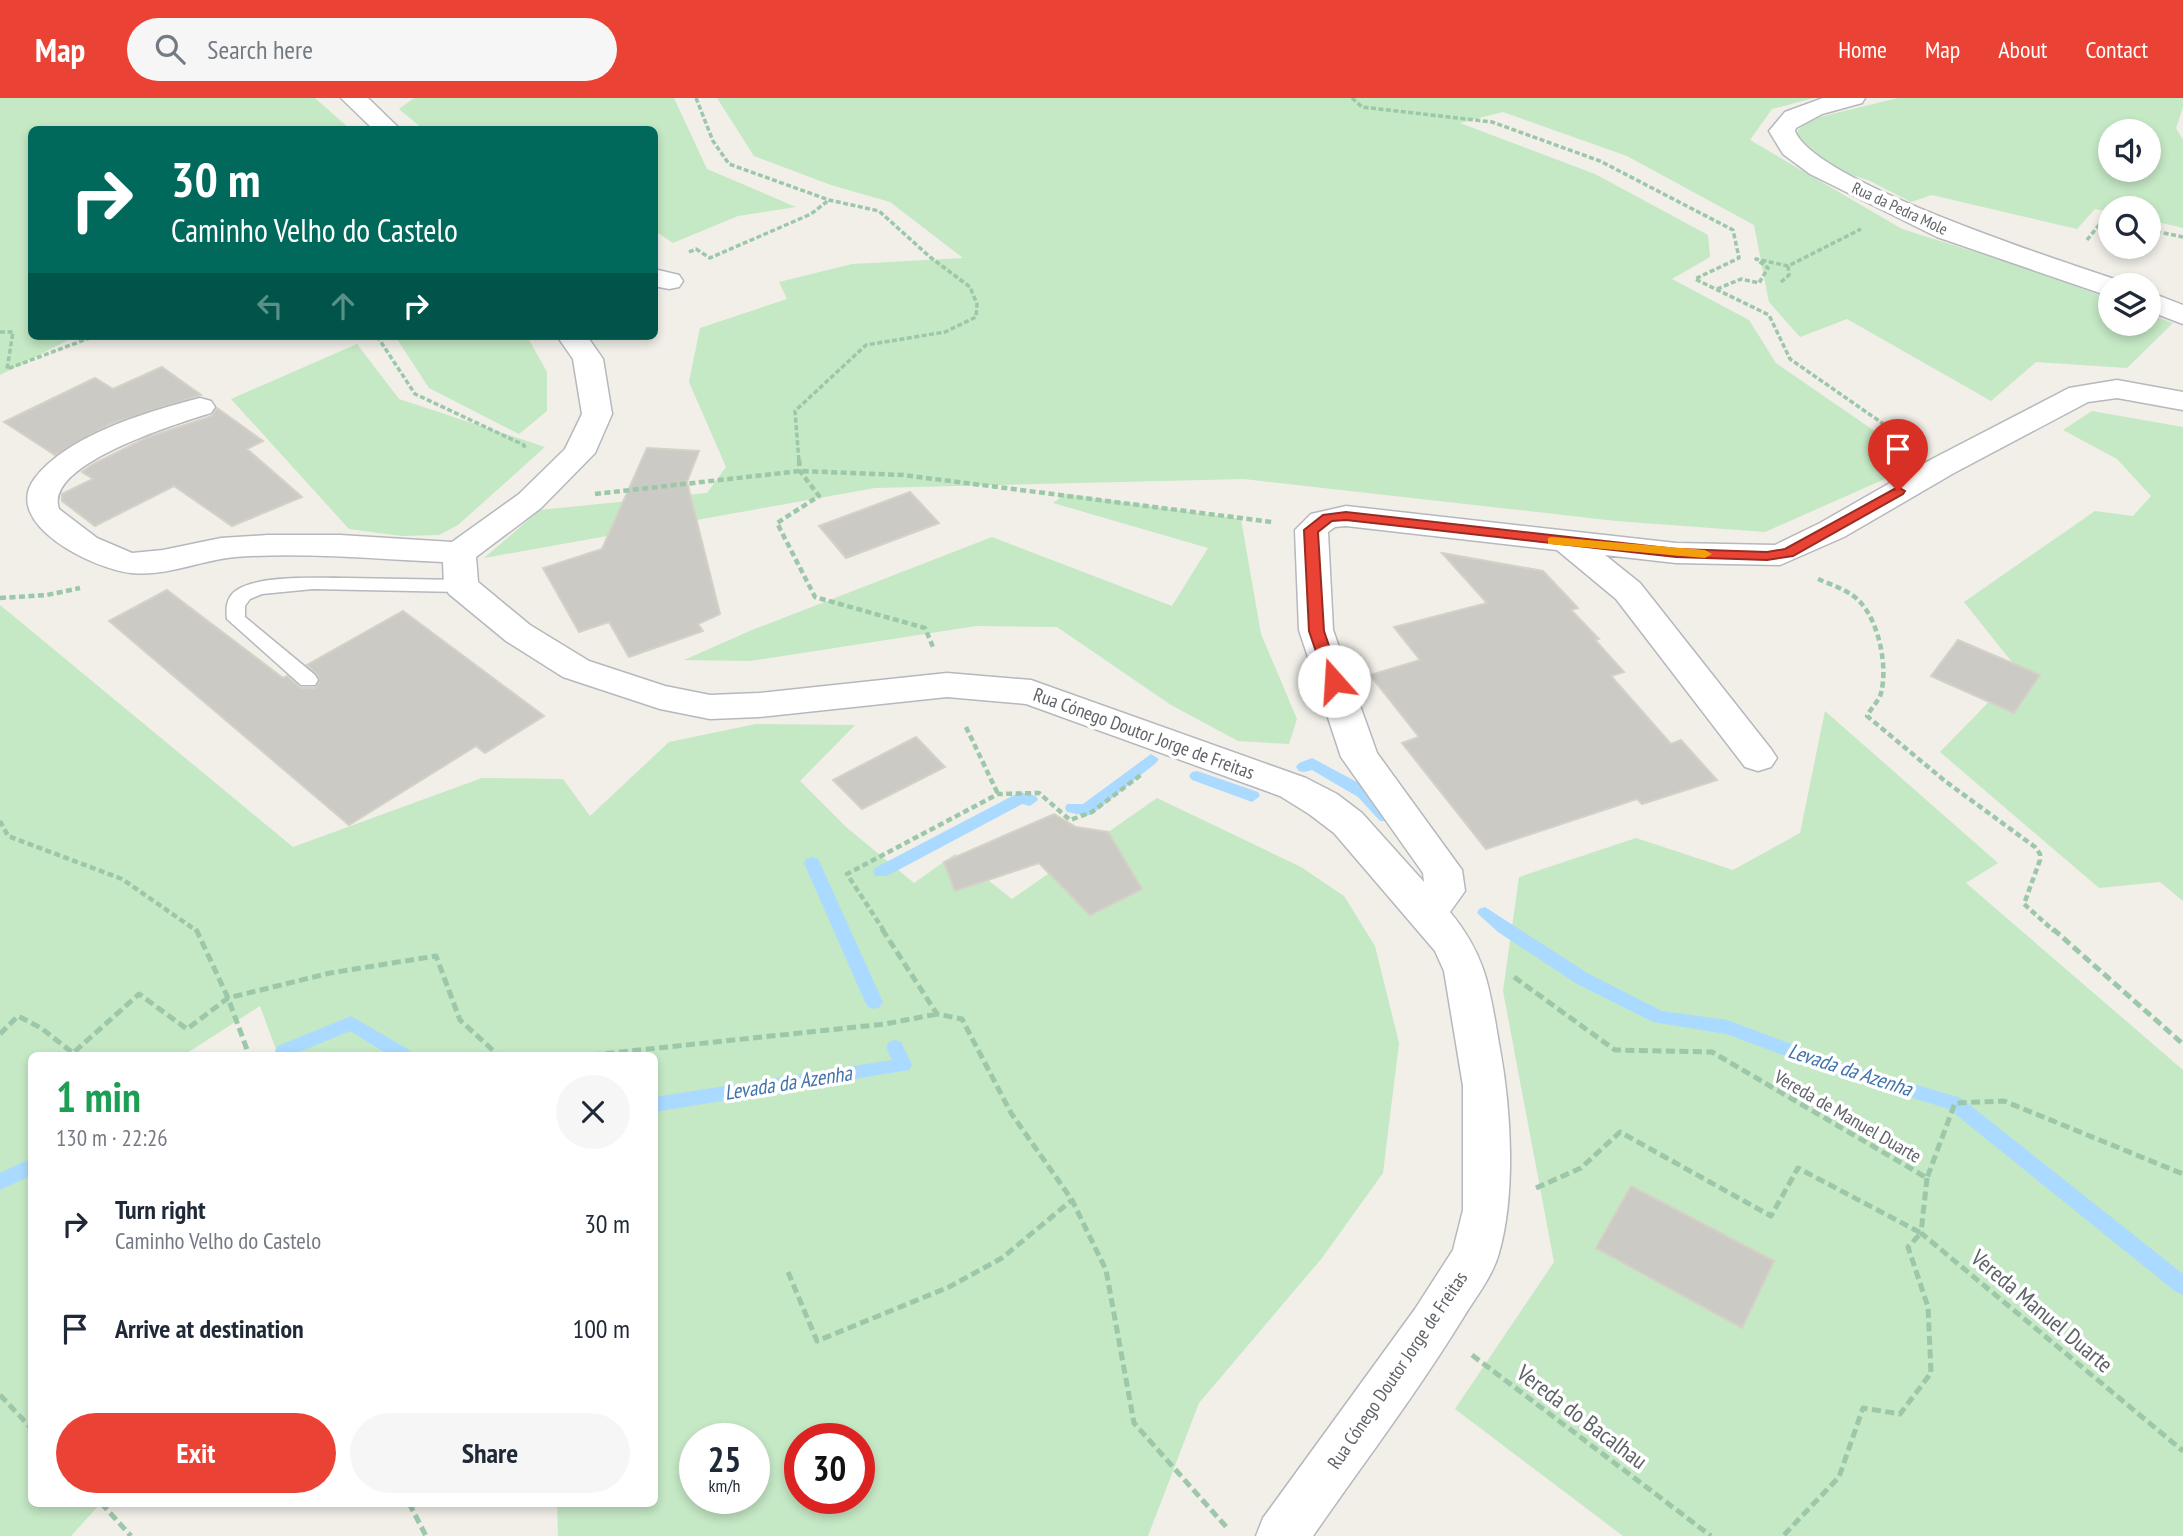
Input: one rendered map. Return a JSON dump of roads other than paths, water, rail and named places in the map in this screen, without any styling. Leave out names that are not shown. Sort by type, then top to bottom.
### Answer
[{"type":"street","points":[[353,98],[384,126]]},
{"type":"street","name":"Rua da Pedra Mole","points":[[1853,98],[1798,115],[1785,123],[1782,131],[1785,141],[1819,169],[1947,231],[2098,283]]},
{"type":"street","points":[[2161,306],[2183,315]]},
{"type":"street","points":[[200,407],[167,417],[78,456],[44,486],[40,501],[45,514],[77,541],[107,557],[128,563],[148,564],[218,549],[271,545],[460,569],[579,453],[597,414],[588,359],[575,340]]},
{"type":"street","points":[[1427,911],[1445,891],[1442,870],[1360,757],[1316,631],[1311,530],[1314,525],[1328,518],[1346,516],[1676,553],[1780,555],[1832,530],[1942,466],[2089,390],[2117,389],[2183,401]]},
{"type":"street","points":[[1569,543],[1628,591],[1758,758]]},
{"type":"street","name":"Rua Cónego Doutor Jorge de Freitas","points":[[460,569],[518,633],[576,669],[660,698],[710,707],[759,705],[947,685],[1031,692],[1293,787],[1348,823],[1427,911],[1451,942],[1465,971],[1485,1086],[1486,1210],[1475,1256],[1432,1325],[1282,1536]]},
{"type":"lane","points":[[308,680],[236,619],[235,607],[245,593],[282,583],[460,569]]},
{"type":"waterway","name":"Levada da Azenha","points":[[1073,808],[1086,810],[1151,759]]},
{"type":"waterway","name":"Levada da Azenha","points":[[1304,767],[1312,763],[1364,793],[1386,817]]},
{"type":"waterway","name":"Levada da Azenha","points":[[1197,776],[1252,796]]},
{"type":"waterway","name":"Levada da Azenha","points":[[881,872],[1020,798],[1030,800]]},
{"type":"waterway","name":"Levada da Azenha","points":[[812,863],[874,1002]]},
{"type":"waterway","name":"Levada da Azenha","points":[[1485,913],[1583,979],[1659,1017],[1727,1027],[1840,1069],[1955,1103],[2183,1286]]},
{"type":"waterway","name":"Levada da Azenha","points":[[284,1051],[351,1023],[398,1052]]},
{"type":"waterway","name":"Levada da Azenha","points":[[658,1104],[903,1065],[895,1047]]},
{"type":"waterway","name":"Levada da Azenha","points":[[0,1182],[28,1168]]}]
